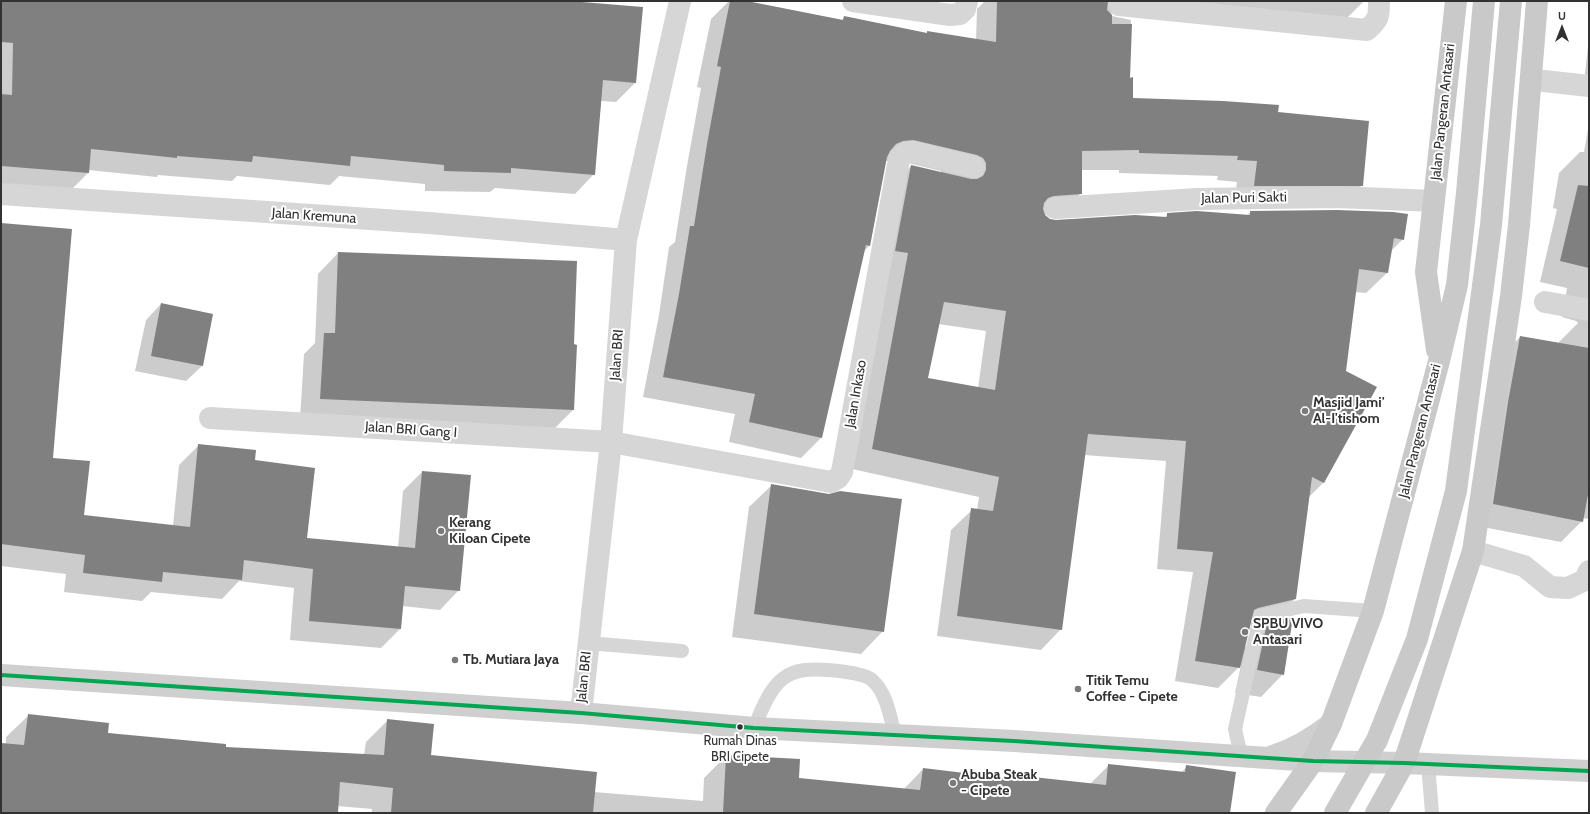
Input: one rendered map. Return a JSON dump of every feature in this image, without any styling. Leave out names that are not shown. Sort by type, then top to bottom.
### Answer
[{"type":"main road","name":"Jalan Pangeran Antasari","points":[[1276,813],[1313,761],[1331,724],[1373,611],[1439,361],[1426,272],[1456,1]]},
{"type":"main road","points":[[1439,361],[1458,285],[1484,1]]},
{"type":"main road","points":[[1335,813],[1377,740],[1416,639],[1456,491],[1491,225],[1511,1]]},
{"type":"main road","points":[[1376,813],[1404,763],[1473,551],[1511,296],[1518,232],[1537,1]]},
{"type":"main road","points":[[1,675],[580,713],[754,728],[1014,741],[1313,761],[1404,763],[1589,771]]},
{"type":"main road","points":[[1264,758],[1284,753],[1302,744],[1331,724]]},
{"type":"street","name":"Jalan BRI","points":[[580,713],[611,442],[626,240],[680,1]]},
{"type":"street","points":[[853,1],[950,15],[960,14],[965,10],[967,1]]},
{"type":"street","points":[[1119,5],[1367,30],[1377,21],[1379,1]]},
{"type":"street","points":[[1544,81],[1589,86]]},
{"type":"street","name":"Jalan Inkaso","points":[[611,442],[831,482],[838,478],[842,472],[899,159],[905,153],[914,152],[974,166]]},
{"type":"street","name":"Jalan Kremuna","points":[[1,194],[422,223],[626,240]]},
{"type":"street","name":"Jalan Puri Sakti","points":[[1055,208],[1197,199],[1337,197],[1433,201]]},
{"type":"street","points":[[1545,302],[1589,310]]},
{"type":"street","name":"Jalan BRI Gang I","points":[[210,418],[611,442]]},
{"type":"street","points":[[1473,551],[1524,566],[1550,587],[1568,588],[1585,580],[1589,571]]},
{"type":"lane","points":[[1241,756],[1235,729],[1260,616],[1304,606],[1373,611]]},
{"type":"lane","points":[[588,643],[682,651]]},
{"type":"lane","points":[[754,728],[766,698],[778,681],[795,672],[816,669],[850,672],[871,678],[882,692],[895,736]]},
{"type":"lane","points":[[1428,764],[1432,813]]},
{"type":"building","points":[[1,1],[570,1],[643,7],[636,83],[603,80],[595,175],[511,168],[511,173],[444,171],[444,165],[351,156],[350,166],[253,156],[252,162],[177,156],[177,158],[91,149],[89,173],[1,166],[1,94],[12,95],[13,43],[1,42]]},
{"type":"building","points":[[730,1],[747,1],[843,20],[844,16],[927,33],[927,31],[996,42],[997,1],[1108,1],[1107,10],[1112,15],[1112,24],[1132,24],[1130,78],[1133,77],[1133,98],[1223,101],[1279,105],[1278,112],[1369,121],[1363,186],[1254,186],[1257,161],[1237,160],[1238,156],[1139,153],[1139,150],[1082,151],[1082,194],[1054,196],[1048,198],[1044,203],[1043,209],[1045,215],[1050,219],[1056,220],[1135,215],[1167,217],[1167,213],[1197,211],[1250,215],[1250,211],[1337,210],[1408,214],[1404,240],[1394,238],[1388,273],[1359,269],[1346,371],[1377,387],[1324,483],[1312,477],[1296,599],[1254,610],[1240,668],[1195,661],[1213,552],[1177,549],[1186,441],[1088,434],[1062,630],[957,616],[971,508],[993,511],[999,477],[872,449],[908,253],[895,251],[911,165],[971,179],[977,179],[983,176],[986,170],[986,163],[983,158],[977,155],[913,140],[903,141],[896,144],[890,151],[887,157],[870,246],[866,245],[822,438],[749,422],[755,394],[663,377],[690,226],[694,226],[721,67],[717,66]],"holes":[[[944,302],[1006,311],[995,390],[928,378]]]},
{"type":"building","points":[[1578,185],[1589,186],[1589,268],[1560,261]]},
{"type":"building","points":[[1,223],[72,229],[53,458],[90,461],[84,515],[190,527],[198,444],[256,450],[255,460],[315,468],[307,538],[415,548],[422,471],[471,475],[460,591],[405,586],[401,629],[309,621],[313,569],[244,560],[242,580],[163,572],[162,582],[83,573],[85,555],[1,544]]},
{"type":"building","points":[[338,252],[577,261],[574,344],[577,345],[574,410],[320,399],[324,333],[335,333]]},
{"type":"building","points":[[161,303],[213,314],[203,366],[151,356]]},
{"type":"building","points":[[1520,336],[1589,348],[1589,489],[1583,522],[1493,504],[1508,402]]},
{"type":"building","points":[[771,484],[829,494],[840,491],[902,499],[884,632],[754,614]]},
{"type":"building","points":[[1293,617],[1284,675],[1257,670],[1267,623]]},
{"type":"building","points":[[28,714],[109,723],[108,733],[226,744],[226,747],[384,755],[387,719],[434,724],[431,755],[597,772],[593,813],[391,813],[393,788],[340,782],[338,813],[1,813],[1,743],[24,745]]},
{"type":"building","points":[[726,755],[800,759],[799,778],[920,790],[923,768],[1006,778],[1006,774],[1106,785],[1108,764],[1185,772],[1186,765],[1236,772],[1230,813],[723,813]]},
{"type":"transit line","points":[[1,675],[581,713],[754,728],[1014,741],[1313,761],[1404,763],[1589,771]]},
{"type":"place","name":"Masjid Jami' Al-I'tishom","points":[[1305,411]]},
{"type":"place","name":"Kerang Kiloan Cipete","points":[[441,531]]},
{"type":"place","name":"SPBU VIVO Antasari","points":[[1245,632]]},
{"type":"place","name":"Tb. Mutiara Jaya","points":[[455,660]]},
{"type":"place","name":"Titik Temu Coffee - Cipete","points":[[1078,689]]},
{"type":"place","name":"Rumah Dinas BRI Cipete","points":[[740,727]]},
{"type":"place","name":"Abuba Steak - Cipete","points":[[953,783]]}]
